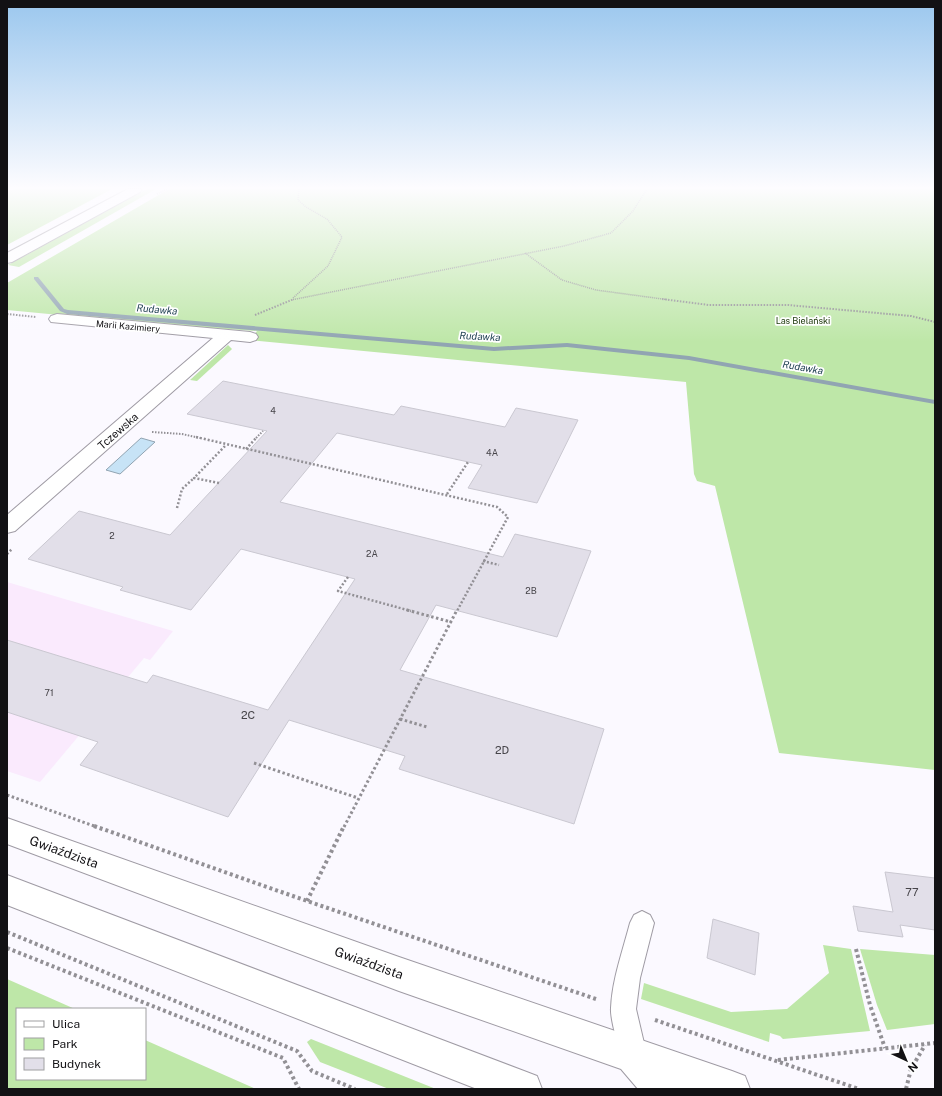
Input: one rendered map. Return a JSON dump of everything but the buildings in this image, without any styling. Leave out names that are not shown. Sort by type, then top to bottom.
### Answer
[{"type":"street","points":[[7,259],[41,240]]},
{"type":"street","name":"Marii Kazimiery","points":[[57,319],[250,337]]},
{"type":"street","name":"Tczewska","points":[[7,526],[227,335]]},
{"type":"street","name":"Gwiaździsta","points":[[7,831],[398,974],[732,1089]]},
{"type":"street","points":[[7,890],[524,1089]]},
{"type":"street","points":[[634,1056],[661,1089]]},
{"type":"lane","points":[[634,1056],[623,1009],[628,978],[642,923]]},
{"type":"path","points":[[293,299],[328,266],[340,240]]},
{"type":"path","points":[[250,318],[293,299],[564,246],[585,240]]},
{"type":"path","points":[[525,253],[562,280],[596,290],[709,305],[788,305],[911,316],[935,322]]},
{"type":"path","points":[[7,314],[57,319]]},
{"type":"path","points":[[246,449],[263,431]]},
{"type":"path","points":[[164,434],[182,434],[447,494],[497,507],[508,518],[483,561],[358,798],[307,901]]},
{"type":"path","points":[[177,508],[182,489],[226,445]]},
{"type":"path","points":[[447,494],[468,462]]},
{"type":"path","points":[[194,478],[219,483]]},
{"type":"path","points":[[483,561],[499,565]]},
{"type":"path","points":[[348,577],[338,592],[452,622]]},
{"type":"path","points":[[400,719],[427,727]]},
{"type":"path","points":[[254,763],[358,798]]},
{"type":"path","points":[[7,795],[307,901],[859,1089]]},
{"type":"path","points":[[7,932],[297,1050],[312,1071],[355,1089]]},
{"type":"path","points":[[7,948],[283,1058],[299,1089]]},
{"type":"path","points":[[856,949],[870,1005],[885,1048]]},
{"type":"path","points":[[776,1061],[935,1043]]},
{"type":"path","points":[[906,1089],[911,1069],[925,1044]]},
{"type":"shaded area","points":[[7,582],[173,631],[150,660],[144,658],[40,782],[7,771]]},
{"type":"green space","points":[[7,240],[16,240],[7,245]]},
{"type":"green space","points":[[53,240],[66,240],[19,267],[8,265]]},
{"type":"green space","name":"Las Bielański","points":[[81,240],[935,240],[935,770],[779,753],[715,486],[697,481],[694,474],[686,382],[250,340],[257,331],[164,325],[7,310],[7,283]]},
{"type":"green space","points":[[228,345],[232,349],[231,350],[197,381],[190,380]]},
{"type":"green space","points":[[823,945],[851,949],[870,1031],[783,1039],[780,1036],[770,1033],[769,1042],[641,999],[644,983],[731,1012],[787,1009],[829,973]]},
{"type":"green space","points":[[860,949],[935,955],[935,1024],[887,1030],[877,1005]]},
{"type":"green space","points":[[7,979],[73,1008],[16,1008],[16,1080],[146,1080],[146,1040],[256,1089],[7,1089]]},
{"type":"green space","points":[[311,1039],[436,1089],[389,1089],[320,1062],[307,1042]]},
{"type":"water","points":[[141,438],[155,442],[120,474],[106,470]]},
{"type":"waterway","name":"Rudawka","points":[[36,278],[62,310],[67,312],[494,349],[567,345],[689,358],[935,402]]}]
